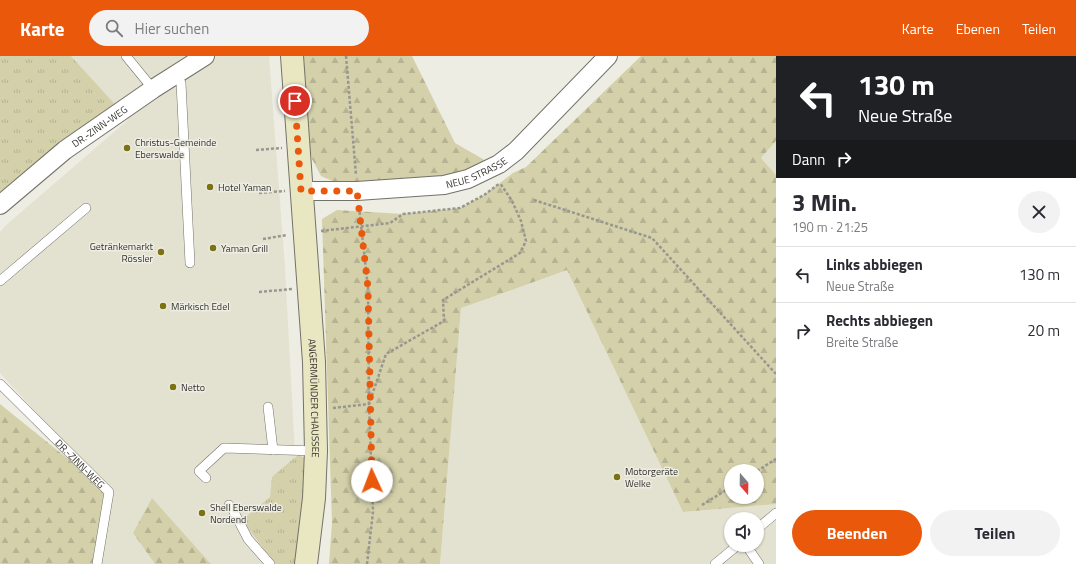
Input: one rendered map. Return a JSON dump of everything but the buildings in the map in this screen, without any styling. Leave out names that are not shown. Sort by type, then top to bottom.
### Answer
[{"type":"main road","name":"ANGERMÜNDER CHAUSSEE","points":[[292,56],[293,191],[304,233],[314,362],[316,451],[314,498],[306,564]]},
{"type":"street","name":"DR.-ZINN-WEG","points":[[0,205],[65,150],[153,89],[205,56]]},
{"type":"street","name":"NEUE STRASSE","points":[[293,191],[357,191],[444,185],[468,179],[499,164],[516,151],[608,56]]},
{"type":"lane","points":[[126,56],[153,89]]},
{"type":"lane","points":[[175,75],[181,83],[190,263]]},
{"type":"lane","points":[[0,280],[86,208]]},
{"type":"lane","name":"DR.-ZINN-WEG","points":[[0,384],[109,492],[97,564]]},
{"type":"lane","points":[[268,407],[273,450]]},
{"type":"lane","points":[[206,478],[199,471],[224,448],[316,451]]},
{"type":"lane","points":[[229,505],[248,539],[270,564]]},
{"type":"lane","points":[[764,523],[776,513]]},
{"type":"lane","points":[[715,564],[730,552]]},
{"type":"lane","points":[[751,552],[759,564]]},
{"type":"path","points":[[346,56],[357,191],[368,288],[369,404],[373,512],[367,564]]},
{"type":"path","points":[[256,150],[282,148]]},
{"type":"path","points":[[369,404],[386,354],[444,321],[442,300],[520,253],[526,241],[521,221],[512,201],[500,183]]},
{"type":"path","points":[[259,193],[293,191]]},
{"type":"path","points":[[534,200],[652,238],[776,374]]},
{"type":"path","points":[[315,411],[369,404]]},
{"type":"path","points":[[764,467],[776,459]]},
{"type":"path","points":[[702,505],[724,491]]},
{"type":"shaded area","points":[[71,56],[269,56],[285,268],[296,472],[291,564],[211,564],[152,498],[133,533],[155,564],[97,564],[109,492],[0,373],[0,232],[6,225],[128,120]]},
{"type":"shaded area","points":[[776,141],[776,175],[761,158]]},
{"type":"shaded area","points":[[567,270],[683,512],[776,504],[776,564],[440,564],[461,307]]},
{"type":"green space","points":[[0,56],[71,56],[121,111],[0,205]]},
{"type":"green space","points":[[300,56],[412,56],[455,143],[488,162],[466,172],[405,183],[339,184],[321,176],[312,159],[306,136]]},
{"type":"green space","points":[[641,56],[776,56],[776,141],[761,158],[776,175],[776,504],[683,512],[567,270],[461,308],[440,564],[329,564],[332,523],[322,219],[337,210],[403,214],[460,208],[484,195],[513,173],[526,167]]},
{"type":"green space","points":[[0,404],[109,492],[97,564],[0,564]]},
{"type":"green space","points":[[299,454],[307,460],[297,564],[275,564],[242,520],[270,497],[272,477]]},
{"type":"green space","points":[[152,498],[211,564],[155,564],[133,533]]},
{"type":"place","name":"Christus-Gemeinde Eberswalde","points":[[127,148]]},
{"type":"place","name":"Hotel Yaman","points":[[210,187]]},
{"type":"place","name":"Yaman Grill","points":[[213,248]]},
{"type":"place","name":"Getränkemarkt Rössler","points":[[161,252]]},
{"type":"place","name":"Märkisch Edel","points":[[163,306]]},
{"type":"place","name":"Netto","points":[[173,387]]},
{"type":"place","name":"Motorgeräte Welke","points":[[617,477]]},
{"type":"place","name":"Shell Eberswalde Nordend","points":[[202,513]]},
{"type":"route","points":[[295,101],[301,191],[357,191],[368,288],[369,404],[372,481]]}]
